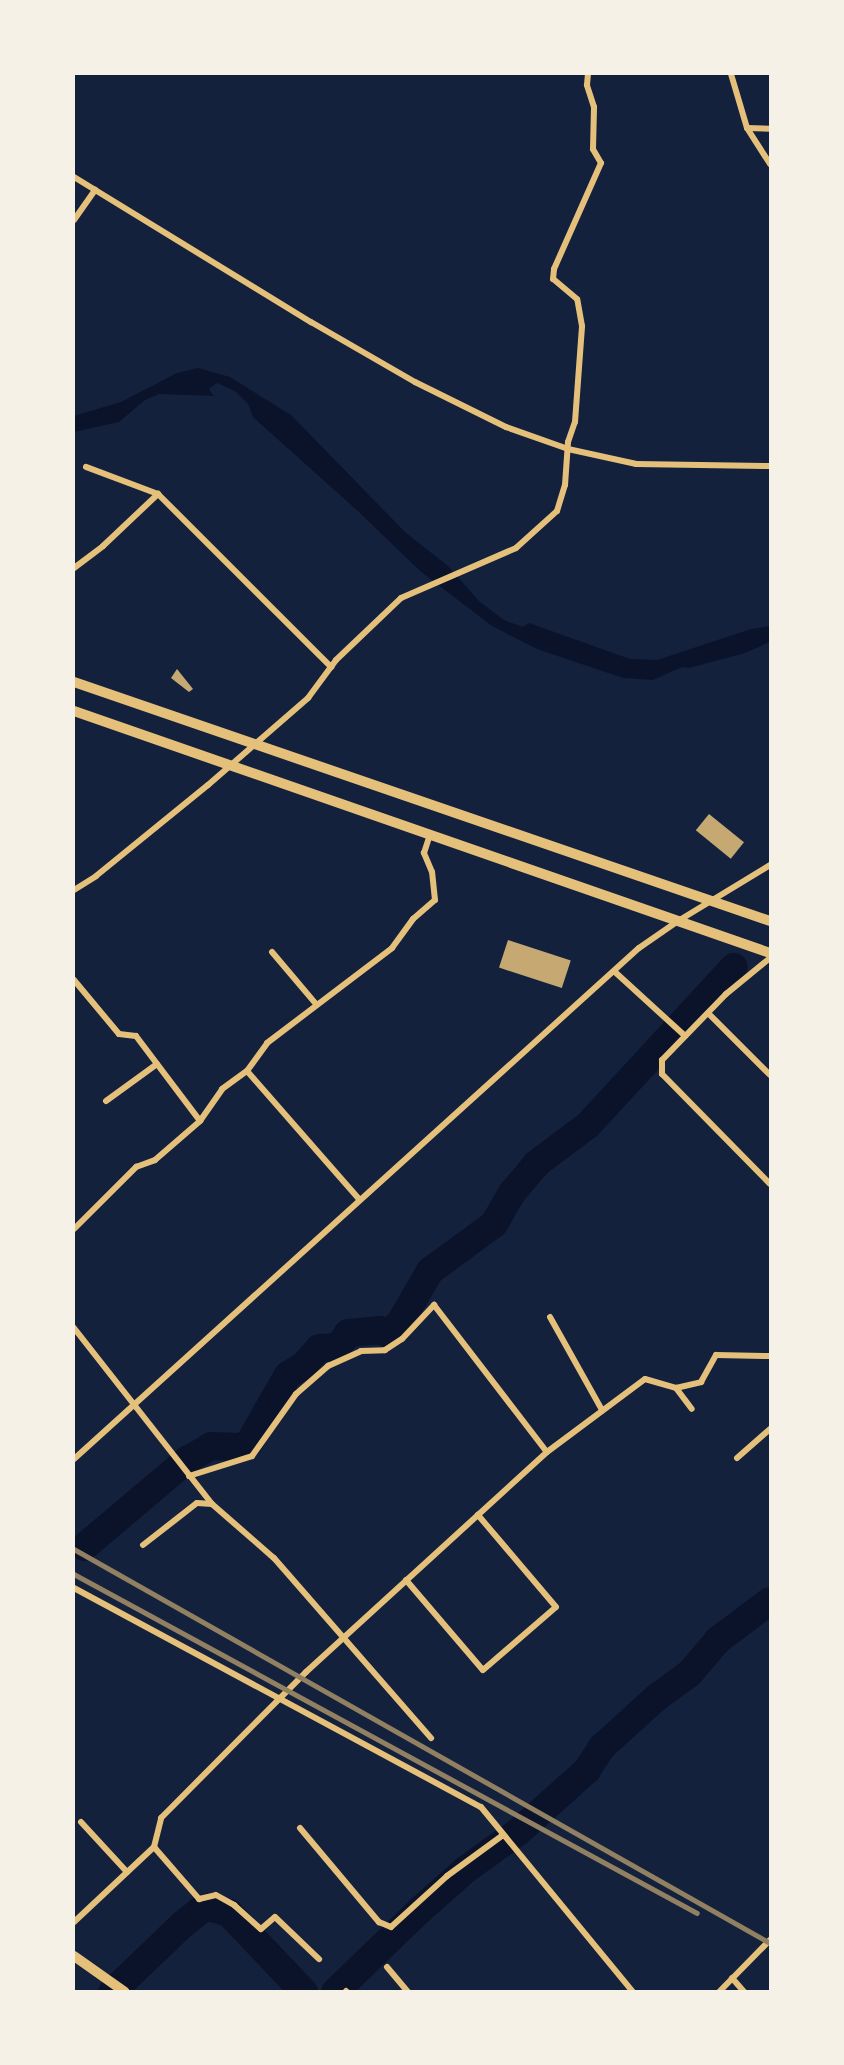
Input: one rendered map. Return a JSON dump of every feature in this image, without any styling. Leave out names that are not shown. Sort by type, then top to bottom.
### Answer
[{"type":"highway","points":[[74,682],[771,921]]},
{"type":"highway","points":[[74,711],[678,921],[771,956]]},
{"type":"main road","points":[[74,1956],[125,1992]]},
{"type":"street","points":[[74,890],[96,876],[307,698],[331,667],[390,606],[415,589],[485,562],[527,541],[557,511],[565,485],[568,449],[575,422],[581,309],[571,292],[561,288],[553,279],[554,269],[601,163],[593,149],[594,107],[587,85],[588,74]]},
{"type":"street","points":[[731,74],[747,128],[771,164]]},
{"type":"street","points":[[747,128],[771,129]]},
{"type":"street","points":[[74,177],[415,382],[506,427],[568,449],[636,464],[771,466]]},
{"type":"street","points":[[74,220],[95,190]]},
{"type":"street","points":[[86,467],[158,494],[331,667]]},
{"type":"street","points":[[74,568],[103,546],[158,494]]},
{"type":"street","points":[[74,1229],[136,1167],[155,1160],[200,1121],[222,1088],[247,1071],[267,1043],[392,948],[413,919],[435,900],[432,872],[424,853],[430,835]]},
{"type":"street","points":[[74,1458],[134,1407],[267,1286],[280,1270],[639,948],[771,865]]},
{"type":"street","points":[[272,952],[316,1004]]},
{"type":"street","points":[[771,956],[682,1034],[662,1060],[662,1074],[771,1184]]},
{"type":"street","points":[[615,972],[682,1034]]},
{"type":"street","points":[[74,980],[119,1034],[136,1036],[200,1121]]},
{"type":"street","points":[[708,1013],[771,1075]]},
{"type":"street","points":[[107,1101],[157,1064]]},
{"type":"street","points":[[247,1071],[360,1200]]},
{"type":"street","points":[[187,1473],[252,1456],[296,1394],[328,1366],[361,1351],[386,1350],[402,1339],[435,1306],[547,1452]]},
{"type":"street","points":[[550,1317],[602,1410]]},
{"type":"street","points":[[74,1328],[212,1504],[274,1558],[431,1738]]},
{"type":"street","points":[[74,1922],[154,1847],[161,1818],[344,1636],[547,1452],[645,1379],[676,1388],[701,1382],[716,1355],[771,1356]]},
{"type":"street","points":[[676,1388],[692,1409]]},
{"type":"street","points":[[737,1458],[771,1429]]},
{"type":"street","points":[[143,1545],[197,1503],[212,1504]]},
{"type":"street","points":[[406,1580],[483,1670],[556,1607],[478,1515]]},
{"type":"street","points":[[74,1588],[481,1807],[633,1992]]},
{"type":"street","points":[[81,1822],[127,1872]]},
{"type":"street","points":[[300,1828],[379,1922],[391,1927],[447,1876],[503,1835]]},
{"type":"street","points":[[154,1847],[199,1899],[216,1895],[234,1905],[261,1929],[275,1917],[319,1959]]},
{"type":"street","points":[[719,1992],[771,1940]]},
{"type":"street","points":[[387,1967],[408,1992]]},
{"type":"street","points":[[732,1978],[744,1992]]},
{"type":"water","points":[[198,368],[230,377],[291,415],[405,532],[448,566],[480,602],[504,620],[523,627],[529,623],[630,659],[657,660],[751,629],[770,626],[770,642],[745,653],[689,668],[682,667],[653,680],[623,678],[537,649],[492,626],[420,571],[253,417],[248,404],[235,391],[217,383],[209,389],[214,396],[159,394],[145,400],[119,422],[74,432],[74,416],[121,402],[177,373]]},
{"type":"building","points":[[177,669],[193,689],[189,692],[171,678]]},
{"type":"building","points":[[709,814],[744,842],[731,859],[696,830]]},
{"type":"building","points":[[508,940],[571,960],[562,988],[499,968]]},
{"type":"waterway","points":[[84,1547],[187,1460],[211,1446],[241,1447],[249,1443],[288,1375],[303,1366],[319,1348],[338,1347],[348,1333],[380,1330],[389,1334],[401,1321],[430,1271],[494,1224],[512,1193],[536,1164],[588,1125],[734,967]]},
{"type":"waterway","points":[[335,1992],[465,1870],[518,1832],[587,1770],[602,1747],[656,1698],[690,1673],[718,1640],[770,1601]]},
{"type":"waterway","points":[[112,1992],[182,1925],[202,1909],[210,1907],[229,1913],[304,1992]]},
{"type":"railway","points":[[74,1549],[770,1943]]},
{"type":"railway","points":[[74,1574],[697,1913]]}]
